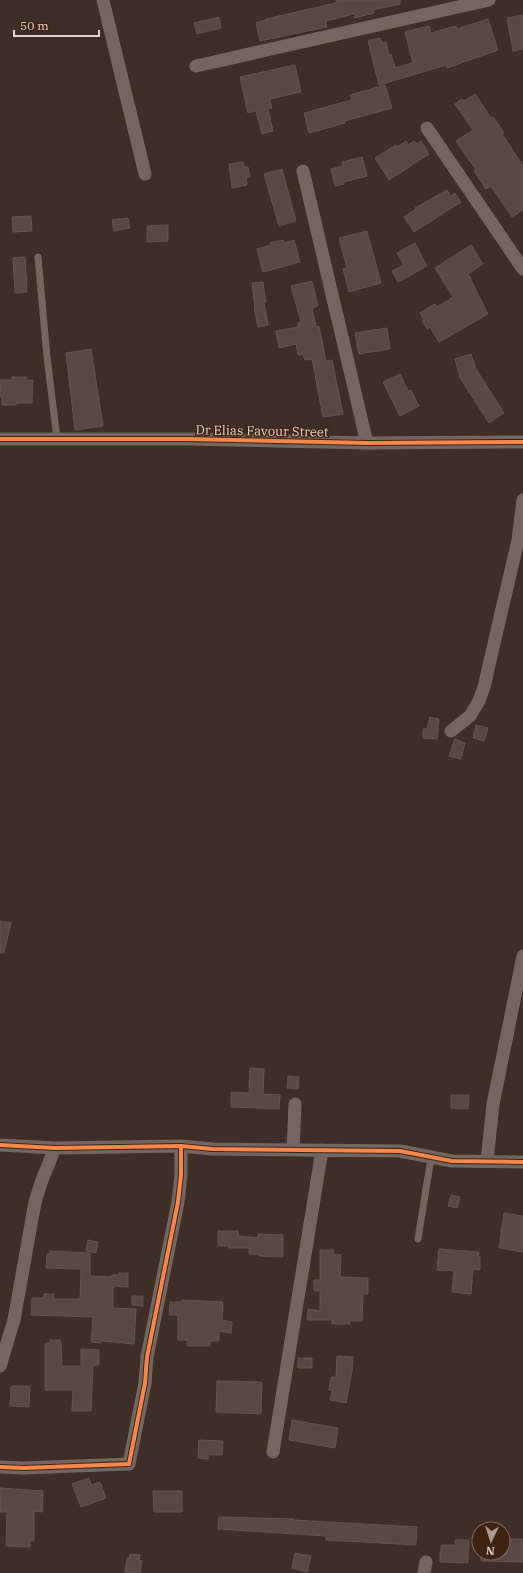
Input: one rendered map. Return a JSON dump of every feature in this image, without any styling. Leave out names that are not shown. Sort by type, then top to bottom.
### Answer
[{"type":"street","points":[[103,0],[145,174]]},
{"type":"street","points":[[196,66],[489,0]]},
{"type":"street","points":[[427,128],[523,269]]},
{"type":"street","points":[[303,171],[367,443]]},
{"type":"street","name":"Dr Elias Favour Street","points":[[0,440],[180,439],[367,443],[523,442]]},
{"type":"street","points":[[451,731],[470,716],[479,701],[484,687],[518,540],[523,500]]},
{"type":"street","points":[[487,1161],[493,1104],[523,956]]},
{"type":"street","points":[[293,1150],[295,1104]]},
{"type":"street","points":[[0,1145],[55,1148],[181,1146],[212,1149],[400,1151],[452,1161],[523,1162]]},
{"type":"street","points":[[0,1467],[23,1468],[129,1464],[145,1383],[147,1357],[178,1202],[182,1175],[181,1146]]},
{"type":"street","points":[[0,1366],[14,1320],[35,1202],[55,1148]]},
{"type":"street","points":[[273,1452],[322,1150]]},
{"type":"lane","points":[[38,257],[47,357],[57,439]]},
{"type":"lane","points":[[418,1239],[431,1158]]},
{"type":"building","points":[[400,0],[400,4],[373,10],[374,13],[355,18],[354,14],[326,21],[327,27],[260,41],[256,23],[266,19],[336,3],[336,1]]},
{"type":"building","points":[[523,15],[523,49],[513,51],[507,18]]},
{"type":"building","points":[[219,17],[221,28],[197,34],[194,23]]},
{"type":"building","points":[[488,19],[498,50],[447,68],[446,65],[379,85],[368,41],[380,38],[382,43],[386,42],[389,55],[391,54],[395,68],[413,63],[405,32],[429,26],[431,33],[456,26],[457,29]]},
{"type":"building","points":[[295,65],[301,92],[270,99],[272,108],[268,109],[273,131],[262,134],[256,111],[248,113],[240,77]]},
{"type":"building","points":[[385,85],[392,108],[309,133],[304,113],[352,100],[350,95]]},
{"type":"building","points":[[475,94],[491,118],[493,117],[504,133],[502,134],[523,166],[523,210],[512,217],[491,186],[486,189],[474,171],[476,170],[456,141],[473,130],[455,104],[462,99],[464,101]]},
{"type":"building","points":[[406,141],[408,145],[414,141],[416,144],[421,141],[429,154],[389,180],[375,158],[396,145],[397,147]]},
{"type":"building","points":[[362,157],[367,176],[335,186],[331,169],[343,166],[342,162]]},
{"type":"building","points":[[243,162],[244,167],[248,167],[250,177],[246,177],[247,185],[232,188],[229,164]]},
{"type":"building","points":[[282,169],[296,221],[279,226],[264,174]]},
{"type":"building","points":[[447,190],[451,196],[455,193],[461,202],[414,232],[404,217],[416,209],[415,208]]},
{"type":"building","points":[[31,216],[32,231],[13,232],[12,217]]},
{"type":"building","points":[[128,218],[130,228],[114,231],[112,220]]},
{"type":"building","points":[[168,225],[168,241],[147,242],[147,226]]},
{"type":"building","points":[[367,231],[381,283],[349,292],[343,269],[347,268],[339,238]]},
{"type":"building","points":[[283,240],[284,243],[294,240],[300,262],[263,272],[257,249],[271,245],[270,243]]},
{"type":"building","points":[[415,243],[427,266],[398,282],[392,271],[404,265],[397,253]]},
{"type":"building","points":[[471,245],[483,264],[468,274],[488,314],[439,342],[430,327],[427,329],[422,321],[424,320],[420,313],[435,304],[437,307],[453,297],[435,268]]},
{"type":"building","points":[[25,257],[27,292],[15,293],[13,258]]},
{"type":"building","points":[[312,281],[318,306],[312,308],[316,327],[319,326],[326,361],[332,360],[343,414],[323,417],[312,359],[305,360],[303,354],[298,355],[296,344],[279,348],[276,331],[298,327],[298,323],[301,322],[291,286]]},
{"type":"building","points":[[263,282],[266,302],[264,302],[268,325],[258,327],[254,307],[252,283]]},
{"type":"building","points":[[387,328],[390,349],[359,354],[355,333]]},
{"type":"building","points":[[91,349],[103,426],[75,430],[66,353]]},
{"type":"building","points":[[471,354],[476,369],[504,413],[489,423],[460,378],[455,359]]},
{"type":"building","points":[[400,374],[408,391],[411,390],[419,406],[400,416],[383,382]]},
{"type":"building","points":[[12,377],[26,377],[26,380],[33,380],[32,403],[2,405],[2,397],[0,397],[0,380],[12,380]]},
{"type":"building","points":[[430,717],[439,719],[437,739],[423,738],[423,729],[427,729]]},
{"type":"building","points":[[476,725],[488,728],[484,741],[473,738]]},
{"type":"building","points":[[455,739],[465,743],[461,759],[449,756]]},
{"type":"building","points":[[0,921],[11,923],[4,953],[0,953]]},
{"type":"building","points":[[250,1068],[264,1069],[263,1094],[280,1095],[279,1109],[231,1107],[231,1092],[249,1093]]},
{"type":"building","points":[[288,1076],[299,1077],[298,1089],[287,1088]]},
{"type":"building","points":[[451,1095],[469,1095],[468,1109],[451,1108]]},
{"type":"building","points":[[451,1195],[460,1197],[457,1208],[448,1206]]},
{"type":"building","points":[[504,1213],[523,1216],[523,1252],[499,1248]]},
{"type":"building","points":[[218,1231],[238,1231],[238,1236],[258,1238],[258,1234],[283,1235],[283,1257],[249,1254],[249,1248],[229,1248],[229,1246],[218,1246]]},
{"type":"building","points":[[88,1240],[98,1242],[96,1253],[86,1251]]},
{"type":"building","points":[[439,1249],[479,1252],[478,1257],[480,1257],[480,1270],[473,1269],[471,1294],[452,1292],[454,1271],[437,1270]]},
{"type":"building","points":[[320,1250],[334,1250],[333,1254],[341,1255],[340,1277],[368,1278],[368,1294],[363,1294],[362,1321],[349,1321],[350,1324],[332,1324],[332,1320],[307,1320],[308,1309],[320,1311],[320,1291],[314,1291],[314,1280],[320,1280]]},
{"type":"building","points":[[50,1251],[90,1253],[90,1276],[111,1277],[112,1275],[119,1275],[119,1273],[128,1273],[128,1287],[113,1286],[113,1308],[136,1309],[134,1344],[101,1341],[101,1343],[91,1342],[93,1317],[31,1315],[32,1298],[44,1298],[44,1294],[54,1294],[54,1299],[80,1299],[81,1269],[46,1268],[47,1254],[50,1254]]},
{"type":"building","points":[[132,1296],[143,1296],[143,1306],[132,1305]]},
{"type":"building","points":[[182,1300],[223,1302],[222,1320],[232,1322],[231,1333],[219,1331],[219,1341],[210,1341],[210,1346],[187,1346],[187,1340],[178,1340],[178,1315],[169,1315],[170,1302],[182,1302]]},
{"type":"building","points":[[50,1340],[60,1340],[61,1342],[62,1366],[81,1366],[81,1349],[99,1350],[99,1365],[93,1365],[91,1411],[72,1411],[73,1390],[45,1390],[45,1343],[50,1343]]},
{"type":"building","points":[[337,1356],[353,1357],[346,1403],[330,1400],[332,1391],[329,1390],[331,1377],[336,1377]]},
{"type":"building","points":[[298,1358],[312,1358],[312,1368],[298,1368]]},
{"type":"building","points":[[217,1381],[262,1382],[261,1414],[216,1412]]},
{"type":"building","points":[[11,1386],[30,1386],[29,1407],[10,1406]]},
{"type":"building","points":[[292,1420],[338,1428],[335,1448],[289,1440]]},
{"type":"building","points":[[199,1440],[223,1441],[222,1455],[208,1455],[208,1459],[198,1458]]},
{"type":"building","points":[[89,1478],[91,1485],[100,1482],[106,1498],[81,1507],[72,1484]]},
{"type":"building","points":[[0,1488],[43,1491],[42,1512],[34,1511],[34,1541],[30,1541],[30,1547],[6,1546],[7,1512],[0,1512]]},
{"type":"building","points":[[153,1491],[182,1491],[182,1512],[154,1512]]},
{"type":"building","points":[[219,1517],[294,1519],[417,1527],[416,1545],[326,1540],[326,1536],[218,1529]]},
{"type":"building","points":[[511,1539],[523,1539],[523,1562],[481,1561],[511,1561]]},
{"type":"building","points":[[455,1540],[469,1540],[468,1563],[440,1562],[441,1545],[455,1545]]},
{"type":"building","points":[[295,1553],[311,1556],[307,1572],[292,1568]]},
{"type":"building","points":[[130,1554],[140,1555],[139,1560],[142,1561],[140,1573],[125,1573],[127,1558],[129,1559]]},
{"type":"cycle path","points":[[0,439],[187,439],[367,443],[523,442]]},
{"type":"cycle path","points":[[0,1145],[55,1148],[181,1146],[212,1149],[400,1151],[452,1161],[523,1162]]},
{"type":"cycle path","points":[[0,1467],[23,1468],[129,1464],[145,1383],[147,1357],[178,1202],[181,1175],[181,1146]]}]
